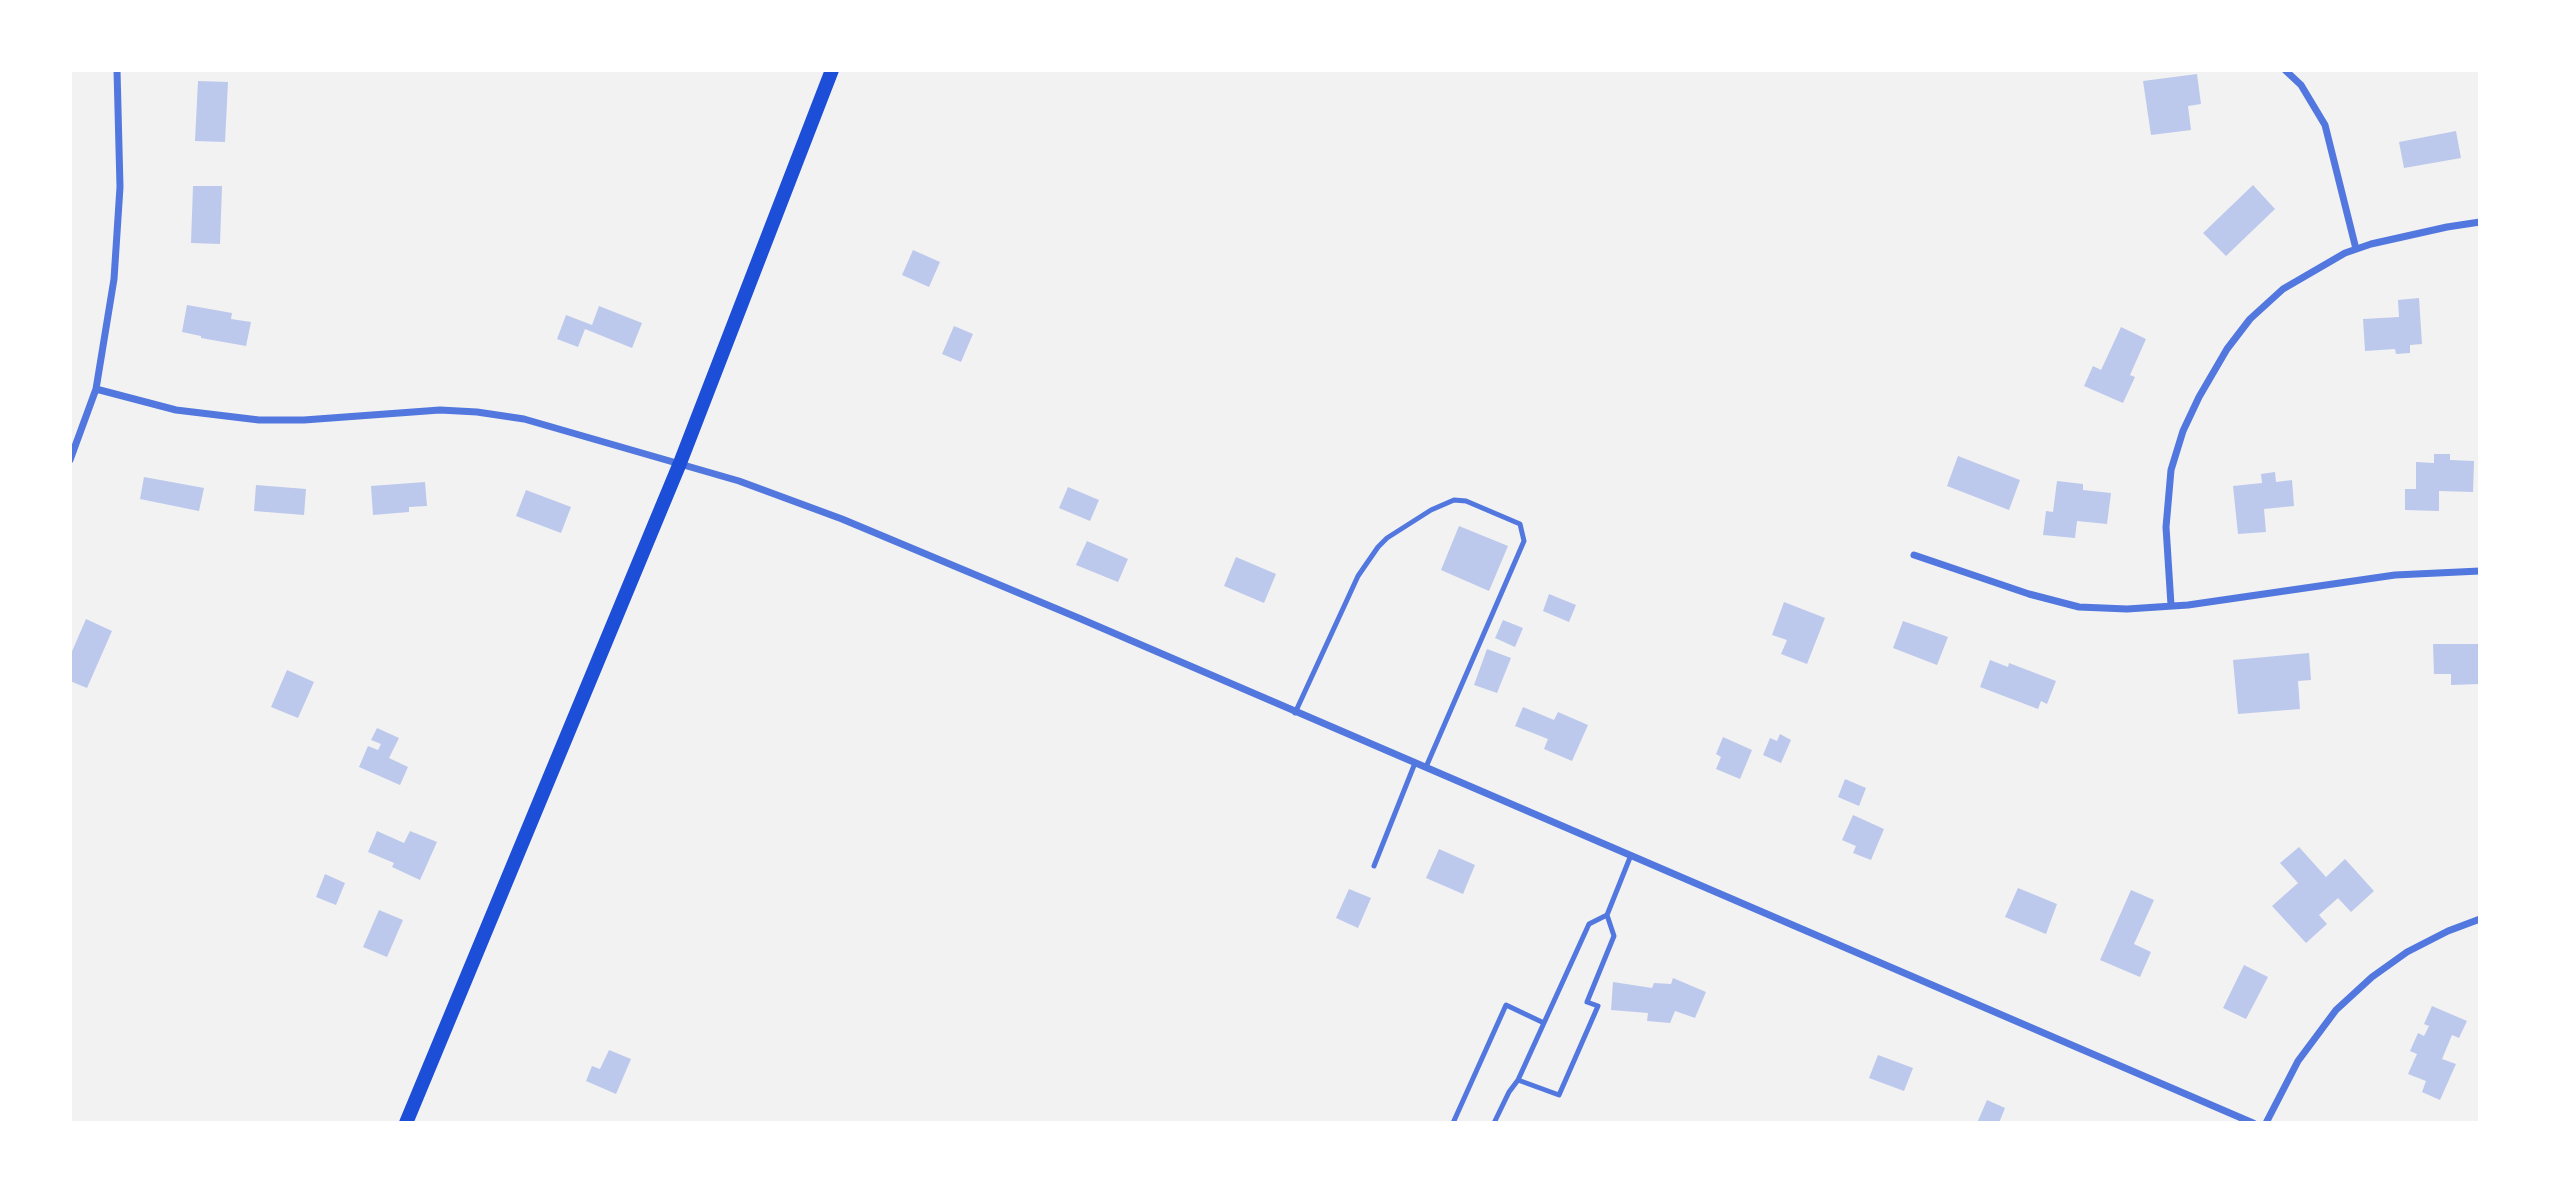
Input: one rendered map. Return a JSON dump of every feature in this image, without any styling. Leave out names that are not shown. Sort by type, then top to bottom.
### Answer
[{"type":"main road","points":[[406,1123],[680,463],[832,70]]},
{"type":"street","points":[[70,460],[96,389],[114,279],[119,218],[117,70]]},
{"type":"street","points":[[2285,70],[2301,85],[2325,125],[2356,249]]},
{"type":"street","points":[[2171,605],[2166,527],[2171,470],[2183,431],[2199,397],[2227,349],[2250,319],[2267,302],[2307,274],[2356,249],[2447,227],[2480,222]]},
{"type":"street","points":[[96,389],[176,410],[259,420],[304,420],[429,410],[477,412],[524,419],[680,463],[842,519],[2253,1123]]},
{"type":"street","points":[[1914,555],[2017,590],[2079,607],[2127,609],[2395,575],[2480,571]]},
{"type":"street","points":[[2266,1123],[2298,1061],[2336,1010],[2372,976],[2407,952],[2448,931],[2480,919]]},
{"type":"lane","points":[[1295,713],[1358,576],[1378,547],[1387,538],[1431,510],[1454,500],[1466,501],[1520,524],[1524,541],[1426,767]]},
{"type":"lane","points":[[1374,866],[1415,763]]},
{"type":"lane","points":[[1518,1080],[1559,1095],[1598,1006],[1587,1002],[1614,936],[1607,915],[1631,855]]},
{"type":"lane","points":[[1494,1123],[1518,1080],[1589,924],[1607,915]]},
{"type":"lane","points":[[1453,1123],[1506,1005],[1544,1023]]},
{"type":"building","points":[[2197,74],[2201,104],[2188,106],[2191,130],[2151,135],[2143,81]]},
{"type":"building","points":[[198,81],[228,82],[225,142],[195,141]]},
{"type":"building","points":[[2456,131],[2461,158],[2404,168],[2399,142]]},
{"type":"building","points":[[2253,185],[2275,209],[2226,256],[2203,233]]},
{"type":"building","points":[[193,186],[222,186],[220,244],[191,243]]},
{"type":"building","points":[[913,250],[940,262],[929,287],[902,275]]},
{"type":"building","points":[[2419,298],[2422,344],[2410,345],[2410,353],[2396,354],[2395,349],[2365,351],[2363,319],[2399,317],[2398,300]]},
{"type":"building","points":[[187,305],[232,313],[231,319],[251,322],[246,346],[182,332]]},
{"type":"building","points":[[599,306],[642,323],[632,348],[585,329],[578,347],[557,339],[566,315],[592,325]]},
{"type":"building","points":[[954,326],[973,334],[961,362],[942,354]]},
{"type":"building","points":[[2121,327],[2146,339],[2130,375],[2135,377],[2123,403],[2084,386],[2093,366],[2101,370]]},
{"type":"building","points":[[2434,454],[2450,454],[2450,460],[2474,461],[2473,492],[2439,491],[2439,511],[2405,510],[2405,489],[2416,489],[2416,462],[2434,463]]},
{"type":"building","points":[[1958,456],[2020,480],[2009,510],[1947,486]]},
{"type":"building","points":[[2275,472],[2276,482],[2292,480],[2294,506],[2264,509],[2266,532],[2238,534],[2233,486],[2262,483],[2261,474]]},
{"type":"building","points":[[144,477],[204,488],[199,511],[140,499]]},
{"type":"building","points":[[2057,481],[2083,484],[2083,490],[2111,493],[2107,524],[2077,521],[2075,538],[2043,535],[2046,511],[2053,512]]},
{"type":"building","points":[[425,482],[427,506],[409,507],[409,512],[373,515],[371,486]]},
{"type":"building","points":[[256,485],[306,489],[304,515],[254,511]]},
{"type":"building","points":[[1068,487],[1099,500],[1090,521],[1059,508]]},
{"type":"building","points":[[526,490],[571,507],[561,533],[516,516]]},
{"type":"building","points":[[1459,526],[1508,546],[1489,591],[1441,570]]},
{"type":"building","points":[[1087,541],[1128,559],[1118,582],[1076,565]]},
{"type":"building","points":[[1236,557],[1276,574],[1264,603],[1224,586]]},
{"type":"building","points":[[1549,594],[1576,605],[1569,622],[1543,611]]},
{"type":"building","points":[[1784,602],[1825,618],[1807,664],[1781,654],[1787,640],[1772,635]]},
{"type":"building","points":[[86,619],[112,631],[87,688],[70,681],[70,656]]},
{"type":"building","points":[[1503,620],[1523,628],[1515,647],[1495,638]]},
{"type":"building","points":[[1903,621],[1948,637],[1937,665],[1893,648]]},
{"type":"building","points":[[2433,644],[2480,644],[2480,684],[2451,685],[2451,674],[2434,674]]},
{"type":"building","points":[[1487,649],[1511,658],[1497,693],[1474,685]]},
{"type":"building","points":[[2309,653],[2311,680],[2298,681],[2300,709],[2238,714],[2233,660]]},
{"type":"building","points":[[1990,660],[2008,667],[2009,663],[2056,681],[2047,704],[2041,701],[2038,709],[1980,687]]},
{"type":"building","points":[[287,670],[314,682],[298,718],[271,707]]},
{"type":"building","points":[[1523,707],[1554,720],[1558,712],[1588,725],[1572,761],[1544,749],[1548,739],[1515,726]]},
{"type":"building","points":[[377,728],[399,738],[389,758],[408,767],[400,785],[359,767],[368,746],[378,750],[381,744],[371,740]]},
{"type":"building","points":[[1780,734],[1791,740],[1781,763],[1763,755],[1770,738],[1777,741]]},
{"type":"building","points":[[1723,737],[1752,750],[1740,779],[1716,769],[1721,757],[1716,754]]},
{"type":"building","points":[[1845,779],[1866,788],[1859,806],[1838,797]]},
{"type":"building","points":[[1853,815],[1884,829],[1871,860],[1853,853],[1856,846],[1842,840]]},
{"type":"building","points":[[377,831],[404,843],[410,831],[437,842],[420,880],[392,867],[394,863],[368,852]]},
{"type":"building","points":[[2299,847],[2326,877],[2345,859],[2374,891],[2351,912],[2338,898],[2319,915],[2327,924],[2306,943],[2272,906],[2298,883],[2280,863]]},
{"type":"building","points":[[1439,849],[1475,865],[1463,894],[1426,878]]},
{"type":"building","points":[[325,874],[345,883],[336,905],[316,897]]},
{"type":"building","points":[[2018,888],[2057,904],[2046,934],[2005,917]]},
{"type":"building","points":[[1349,889],[1371,898],[1358,928],[1336,918]]},
{"type":"building","points":[[2131,890],[2154,900],[2134,944],[2151,952],[2140,977],[2100,960]]},
{"type":"building","points":[[379,910],[403,920],[387,957],[363,947]]},
{"type":"building","points":[[2244,965],[2268,977],[2246,1019],[2223,1008]]},
{"type":"building","points":[[1673,978],[1706,992],[1695,1018],[1675,1011],[1670,1023],[1647,1021],[1648,1013],[1611,1010],[1613,982],[1652,988],[1654,983],[1671,984]]},
{"type":"building","points":[[2432,1006],[2467,1021],[2459,1038],[2452,1035],[2442,1059],[2456,1064],[2440,1100],[2422,1092],[2426,1081],[2408,1074],[2417,1054],[2410,1051],[2418,1033],[2424,1036],[2429,1026],[2424,1024]]},
{"type":"building","points":[[609,1050],[631,1059],[616,1094],[586,1081],[592,1066],[600,1069]]},
{"type":"building","points":[[1878,1055],[1913,1068],[1904,1091],[1869,1078]]},
{"type":"building","points":[[1987,1100],[2005,1108],[1999,1123],[1977,1123]]}]
